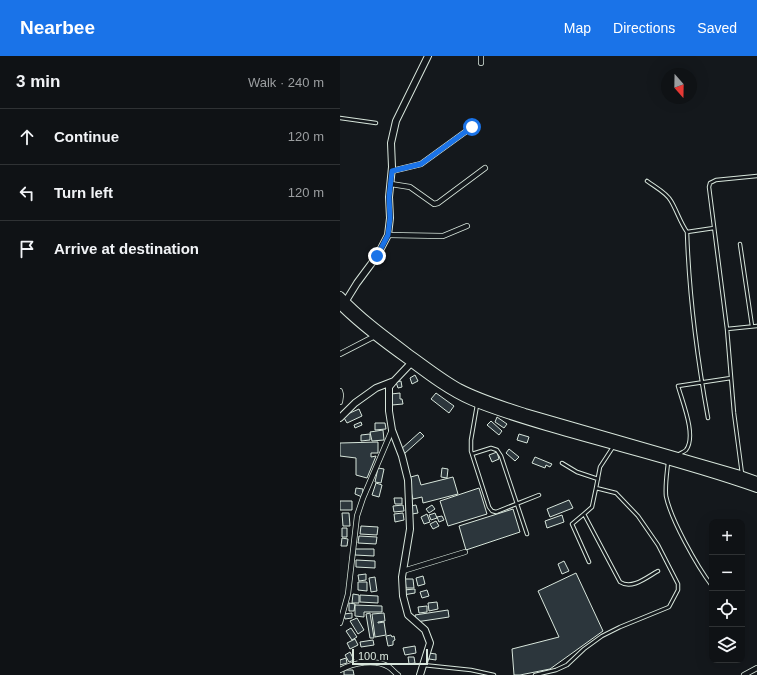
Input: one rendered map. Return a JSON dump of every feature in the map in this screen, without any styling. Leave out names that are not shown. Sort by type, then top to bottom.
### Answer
[{"type":"highway","points":[[340,296],[343,305],[375,336],[391,344]]},
{"type":"highway","points":[[343,305],[372,326],[391,344],[457,393],[477,403],[501,412],[614,446],[672,459]]},
{"type":"highway","points":[[414,361],[460,388],[496,404],[672,459],[742,479],[757,481]]},
{"type":"highway","points":[[742,479],[757,488]]},
{"type":"street","points":[[343,305],[377,256],[388,235],[390,218],[389,197],[392,171],[391,144],[396,121],[428,56]]},
{"type":"street","points":[[481,56],[481,63]]},
{"type":"street","points":[[392,171],[421,164],[472,127]]},
{"type":"street","points":[[391,184],[410,187],[434,204],[438,203],[486,168]]},
{"type":"street","points":[[388,235],[443,236],[466,226]]},
{"type":"street","points":[[340,354],[375,336]]},
{"type":"street","points":[[414,361],[389,387],[389,411],[392,430],[402,456],[408,480],[410,529],[402,577],[403,596],[408,615],[425,630],[430,643],[420,675]]},
{"type":"street","points":[[341,415],[376,388],[394,381]]},
{"type":"street","points":[[340,391],[340,402]]},
{"type":"street","points":[[340,623],[348,594],[357,516],[363,498],[392,430]]},
{"type":"street","points":[[403,571],[465,552]]},
{"type":"street","points":[[340,670],[367,662],[379,663],[389,667],[398,675]]},
{"type":"street","points":[[744,675],[757,668]]},
{"type":"lane","points":[[340,118],[376,123]]},
{"type":"lane","points":[[742,479],[727,329],[709,187],[710,183],[716,180],[757,176]]},
{"type":"lane","points":[[648,181],[668,196],[672,201],[682,225],[687,232],[688,262],[701,383],[708,418]]},
{"type":"lane","points":[[687,232],[714,228]]},
{"type":"lane","points":[[740,244],[752,326]]},
{"type":"lane","points":[[727,329],[757,326]]},
{"type":"lane","points":[[709,581],[691,552],[673,516],[666,496],[666,484],[672,459],[686,450],[690,441],[691,432],[678,386],[731,378]]},
{"type":"lane","points":[[477,403],[471,440],[472,454],[489,507],[492,511],[496,512],[539,495]]},
{"type":"lane","points":[[589,562],[572,524],[592,507],[600,467],[614,446]]},
{"type":"lane","points":[[472,454],[491,448],[496,450],[501,456],[527,534]]},
{"type":"lane","points":[[562,463],[577,472],[598,479]]},
{"type":"lane","points":[[535,675],[556,670],[567,664],[602,636],[620,626],[669,607],[678,590],[678,584],[658,545],[638,516],[616,493],[596,488]]},
{"type":"lane","points":[[584,514],[620,582],[625,585],[632,585],[658,571]]},
{"type":"lane","points":[[422,665],[471,670],[494,675]]},
{"type":"building","points":[[415,375],[418,381],[412,384],[410,378]]},
{"type":"building","points":[[401,381],[402,387],[398,388],[396,382]]},
{"type":"building","points":[[400,393],[400,399],[402,399],[403,404],[392,405],[391,394]]},
{"type":"building","points":[[436,393],[454,406],[449,413],[431,399]]},
{"type":"building","points":[[359,409],[362,416],[347,423],[343,416]]},
{"type":"building","points":[[497,417],[507,424],[504,428],[495,422]]},
{"type":"building","points":[[491,421],[502,431],[499,435],[487,425]]},
{"type":"building","points":[[361,422],[362,425],[355,428],[354,425]]},
{"type":"building","points":[[375,423],[385,423],[386,429],[375,430]]},
{"type":"building","points":[[383,430],[384,440],[372,441],[370,432]]},
{"type":"building","points":[[420,432],[424,436],[404,454],[400,450]]},
{"type":"building","points":[[370,434],[370,440],[361,441],[361,435]]},
{"type":"building","points":[[519,434],[529,437],[527,443],[517,440]]},
{"type":"building","points":[[378,442],[378,453],[371,453],[371,457],[376,456],[367,478],[356,475],[356,458],[340,456],[340,443]]},
{"type":"building","points":[[509,449],[519,457],[515,461],[506,453]]},
{"type":"building","points":[[497,452],[499,459],[492,462],[489,455]]},
{"type":"building","points":[[535,457],[552,464],[550,467],[546,465],[545,468],[532,463]]},
{"type":"building","points":[[378,468],[384,469],[381,483],[375,482]]},
{"type":"building","points":[[442,468],[448,469],[447,478],[441,477]]},
{"type":"building","points":[[418,475],[421,485],[453,477],[458,494],[423,503],[422,497],[413,499],[407,478]]},
{"type":"building","points":[[376,483],[382,485],[379,497],[372,495]]},
{"type":"building","points":[[356,488],[363,489],[362,497],[355,494]]},
{"type":"building","points":[[479,488],[487,514],[448,526],[440,501]]},
{"type":"building","points":[[394,498],[402,498],[402,504],[395,504]]},
{"type":"building","points":[[569,500],[573,508],[550,517],[547,509]]},
{"type":"building","points":[[340,501],[352,501],[352,510],[340,510]]},
{"type":"building","points":[[403,505],[404,511],[394,512],[393,506]]},
{"type":"building","points":[[416,505],[418,513],[412,514],[410,506]]},
{"type":"building","points":[[432,505],[435,509],[429,513],[426,509]]},
{"type":"building","points":[[513,509],[520,532],[466,550],[459,526]]},
{"type":"building","points":[[342,513],[349,513],[350,526],[343,526]]},
{"type":"building","points":[[403,513],[404,520],[395,522],[394,514]]},
{"type":"building","points":[[435,513],[437,518],[431,520],[429,515]]},
{"type":"building","points":[[427,514],[430,522],[424,524],[421,517]]},
{"type":"building","points":[[562,515],[564,522],[547,528],[545,521]]},
{"type":"building","points":[[442,516],[444,520],[439,522],[437,517]]},
{"type":"building","points":[[436,521],[439,526],[433,529],[430,524]]},
{"type":"building","points":[[361,526],[378,527],[377,535],[360,534]]},
{"type":"building","points":[[342,528],[347,528],[347,537],[342,537]]},
{"type":"building","points":[[359,536],[377,537],[376,544],[358,543]]},
{"type":"building","points":[[342,538],[348,539],[347,546],[341,546]]},
{"type":"building","points":[[355,549],[374,549],[374,556],[355,555]]},
{"type":"building","points":[[356,560],[375,561],[375,568],[356,567]]},
{"type":"building","points":[[564,561],[569,571],[562,574],[558,564]]},
{"type":"building","points":[[576,573],[603,631],[550,669],[514,675],[512,649],[559,637],[538,591]]},
{"type":"building","points":[[366,574],[366,580],[359,581],[358,575]]},
{"type":"building","points":[[423,576],[425,584],[418,586],[416,578]]},
{"type":"building","points":[[375,577],[377,591],[371,592],[369,578]]},
{"type":"building","points":[[405,579],[413,579],[414,588],[406,588]]},
{"type":"building","points":[[358,582],[367,582],[367,591],[358,590]]},
{"type":"building","points":[[415,589],[415,593],[403,595],[403,590]]},
{"type":"building","points":[[427,590],[429,596],[422,598],[420,592]]},
{"type":"building","points":[[353,594],[359,595],[359,603],[352,603]]},
{"type":"building","points":[[360,595],[378,596],[378,603],[360,602]]},
{"type":"building","points":[[437,602],[438,609],[429,611],[428,603]]},
{"type":"building","points":[[349,603],[355,604],[354,611],[349,611]]},
{"type":"building","points":[[355,605],[382,606],[382,612],[364,612],[364,617],[355,616]]},
{"type":"building","points":[[427,606],[427,612],[419,613],[418,607]]},
{"type":"building","points":[[448,610],[449,617],[416,622],[415,615]]},
{"type":"building","points":[[352,613],[352,618],[345,619],[344,614]]},
{"type":"building","points":[[370,613],[374,638],[370,638],[366,614]]},
{"type":"building","points":[[384,613],[385,621],[378,623],[384,622],[386,635],[375,637],[372,614]]},
{"type":"building","points":[[357,618],[364,630],[358,634],[350,621]]},
{"type":"building","points":[[351,628],[357,637],[352,640],[346,631]]},
{"type":"building","points":[[391,635],[392,637],[394,636],[395,640],[393,641],[393,645],[388,646],[386,636]]},
{"type":"building","points":[[355,639],[358,645],[350,649],[347,643]]},
{"type":"building","points":[[373,640],[374,645],[361,647],[360,642]]},
{"type":"building","points":[[415,646],[416,653],[405,655],[403,648]]},
{"type":"building","points":[[350,652],[354,660],[349,662],[345,655]]},
{"type":"building","points":[[429,653],[436,654],[436,660],[429,659]]},
{"type":"building","points":[[408,657],[414,657],[415,663],[409,664]]},
{"type":"building","points":[[346,658],[347,663],[340,665],[340,660]]},
{"type":"building","points":[[344,670],[353,670],[354,675],[344,675]]},
{"type":"route","points":[[377,256],[388,235],[390,218],[389,197],[392,171],[410,168],[421,164],[472,127]]}]
